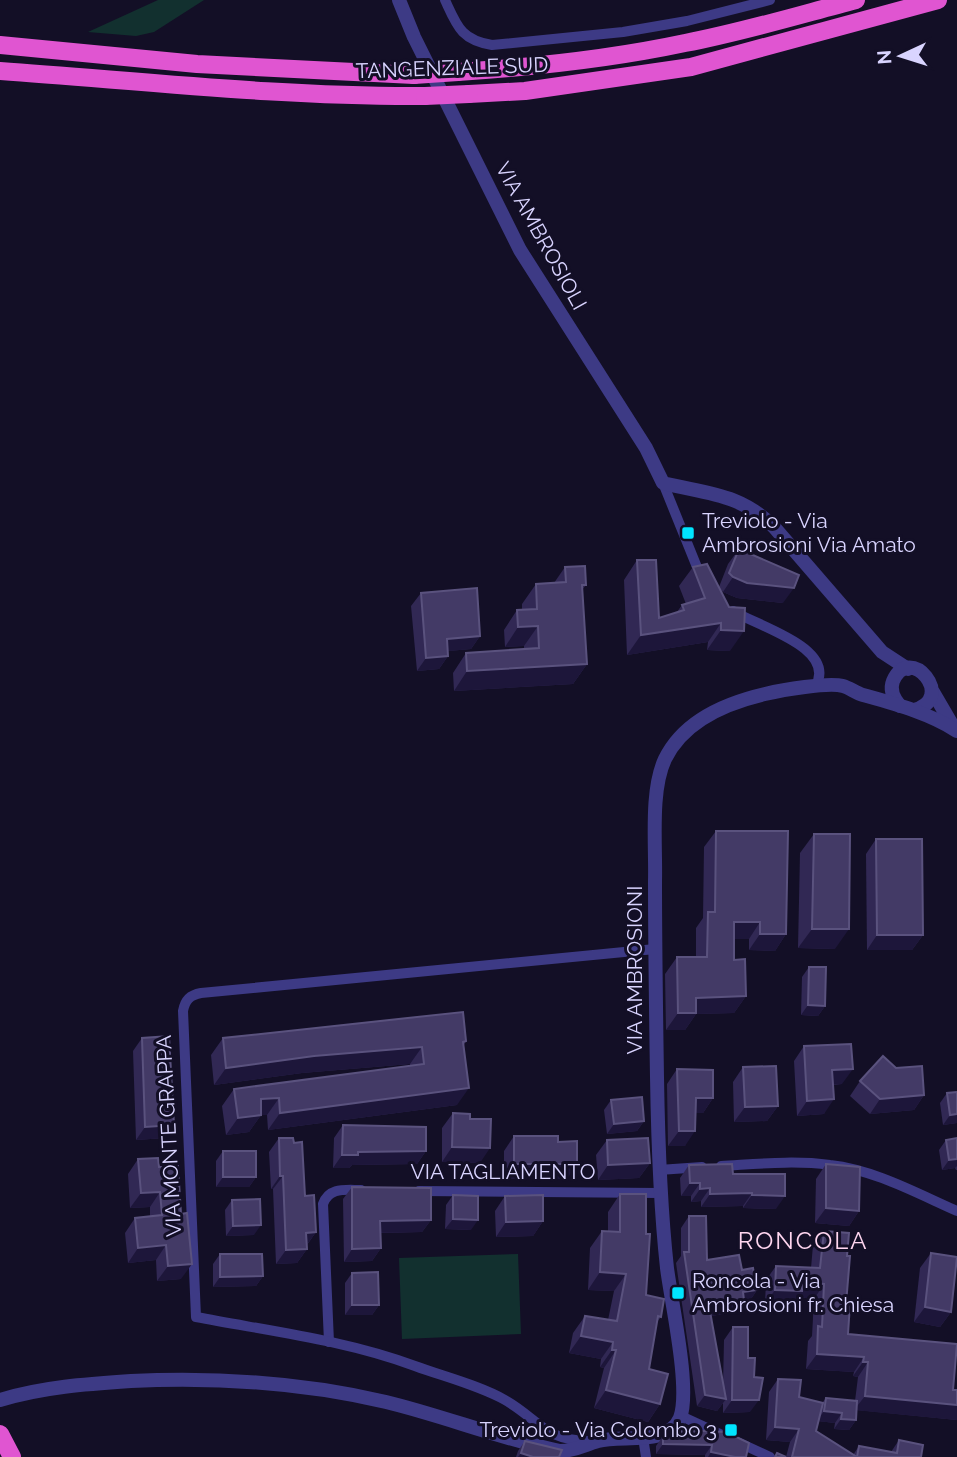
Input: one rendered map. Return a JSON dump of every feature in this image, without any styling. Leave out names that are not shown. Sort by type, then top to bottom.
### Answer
[{"type":"highway","points":[[786,19],[827,0]]},
{"type":"highway","name":"TANGENZIALE SUD","points":[[5,44],[197,64],[414,75],[522,68],[606,57],[686,43],[856,0]]},
{"type":"highway","name":"TANGENZIALE SUD","points":[[0,71],[375,96],[525,91],[691,67],[938,0]]},
{"type":"highway","points":[[0,79],[28,73]]},
{"type":"highway","points":[[0,1434],[12,1457]]},
{"type":"street","name":"VIA AMBROSIOLI","points":[[399,0],[414,37],[520,250],[646,448],[663,483]]},
{"type":"street","points":[[445,0],[461,32],[481,43],[492,45],[623,32],[687,21],[770,0]]},
{"type":"street","points":[[663,483],[706,587]]},
{"type":"street","points":[[663,483],[733,499],[757,511],[774,527],[882,652],[908,669]]},
{"type":"street","points":[[726,606],[793,641],[814,656],[819,664],[820,674],[815,687]]},
{"type":"street","points":[[874,698],[893,684],[902,671],[915,668],[927,674],[933,685],[933,692],[927,705],[907,708],[892,694],[893,684],[882,652]]},
{"type":"street","name":"VIA AMBROSIONI","points":[[681,1416],[681,1363],[668,1278],[659,1170],[655,949],[657,794],[663,765],[670,750],[694,724],[726,706],[770,693],[815,687],[844,686],[860,694],[907,708],[956,730]]},
{"type":"street","points":[[933,692],[956,730]]},
{"type":"street","name":"VIA MONTE GRAPPA","points":[[598,1441],[570,1440],[555,1436],[512,1405],[488,1392],[389,1357],[329,1342],[196,1317],[182,1016],[187,1000],[201,993],[655,949]]},
{"type":"street","points":[[659,1170],[785,1163],[831,1165],[881,1178],[957,1211]]},
{"type":"street","points":[[329,1342],[323,1204],[333,1191],[367,1190]]},
{"type":"street","name":"VIA TAGLIAMENTO","points":[[408,1191],[660,1193]]},
{"type":"street","points":[[0,1400],[47,1388],[92,1383],[255,1381],[367,1398],[556,1450],[580,1449],[598,1441],[667,1432],[681,1416],[766,1455]]},
{"type":"street","points":[[643,1437],[646,1457]]},
{"type":"green space","points":[[158,0],[204,0],[154,32],[136,36],[88,32]]},
{"type":"green space","points":[[518,1254],[521,1334],[402,1339],[399,1258]]},
{"type":"building","points":[[739,549],[799,575],[794,588],[747,583],[733,577],[729,573]]},
{"type":"building","points":[[637,560],[656,560],[659,618],[684,610],[682,605],[705,598],[693,567],[707,564],[729,607],[745,608],[744,631],[721,630],[721,623],[641,635]]},
{"type":"building","points":[[585,566],[586,585],[582,585],[587,664],[467,671],[466,653],[539,648],[538,626],[518,627],[517,610],[537,609],[536,584],[566,582],[565,567]]},
{"type":"building","points":[[477,588],[480,636],[447,639],[448,656],[426,658],[421,593]]},
{"type":"building","points":[[716,831],[788,831],[786,934],[760,934],[760,922],[734,922],[734,960],[745,959],[746,996],[696,998],[696,1013],[678,1013],[677,957],[707,957],[708,912],[715,912]]},
{"type":"building","points":[[814,834],[850,834],[849,929],[812,929]]},
{"type":"building","points":[[876,839],[922,839],[923,935],[877,935]]},
{"type":"building","points":[[809,967],[826,967],[825,1006],[808,1005]]},
{"type":"building","points":[[463,1012],[466,1041],[463,1042],[469,1088],[280,1113],[279,1098],[261,1099],[261,1115],[238,1118],[234,1089],[424,1064],[422,1047],[314,1056],[226,1068],[223,1038]]},
{"type":"building","points":[[169,1036],[174,1125],[145,1127],[142,1038]]},
{"type":"building","points":[[851,1044],[853,1069],[832,1070],[834,1099],[807,1101],[804,1046]]},
{"type":"building","points":[[883,1056],[896,1068],[922,1066],[924,1095],[880,1099],[860,1081]]},
{"type":"building","points":[[776,1066],[778,1106],[745,1107],[743,1067]]},
{"type":"building","points":[[677,1069],[713,1070],[713,1098],[696,1098],[695,1131],[679,1131]]},
{"type":"building","points":[[957,1092],[957,1114],[950,1115],[947,1093]]},
{"type":"building","points":[[642,1097],[644,1121],[614,1124],[611,1100]]},
{"type":"building","points":[[453,1113],[470,1114],[470,1119],[491,1119],[490,1148],[452,1147]]},
{"type":"building","points":[[343,1125],[426,1127],[426,1151],[358,1152],[358,1155],[342,1155]]},
{"type":"building","points":[[514,1136],[558,1136],[558,1142],[577,1141],[577,1164],[514,1164]]},
{"type":"building","points":[[279,1138],[293,1138],[294,1143],[302,1142],[305,1196],[314,1195],[316,1232],[306,1233],[307,1249],[286,1250]]},
{"type":"building","points":[[648,1138],[650,1163],[608,1165],[607,1140]]},
{"type":"building","points":[[957,1138],[957,1159],[949,1160],[946,1140]]},
{"type":"building","points":[[223,1151],[256,1151],[256,1177],[223,1177]]},
{"type":"building","points":[[158,1158],[159,1167],[178,1166],[181,1214],[187,1213],[192,1264],[168,1266],[166,1245],[138,1248],[135,1218],[162,1215],[160,1192],[141,1193],[138,1159]]},
{"type":"building","points":[[732,1164],[733,1174],[785,1174],[785,1196],[752,1193],[710,1194],[710,1188],[700,1189],[700,1183],[690,1183],[689,1165]]},
{"type":"building","points":[[826,1164],[860,1167],[859,1211],[826,1208]]},
{"type":"building","points":[[352,1187],[431,1188],[431,1220],[380,1221],[381,1248],[352,1249]]},
{"type":"building","points":[[620,1194],[646,1194],[646,1234],[650,1234],[646,1295],[664,1299],[661,1317],[658,1316],[649,1369],[668,1374],[660,1404],[606,1390],[616,1350],[612,1350],[613,1342],[581,1336],[585,1316],[617,1321],[626,1274],[600,1272],[602,1231],[620,1232]]},
{"type":"building","points":[[453,1195],[478,1196],[478,1220],[453,1219]]},
{"type":"building","points":[[543,1195],[543,1221],[506,1222],[505,1196]]},
{"type":"building","points":[[260,1199],[261,1225],[233,1226],[232,1200]]},
{"type":"building","points":[[689,1216],[706,1216],[707,1260],[739,1255],[742,1270],[753,1268],[757,1290],[743,1292],[744,1300],[709,1306],[726,1399],[705,1395],[684,1252],[689,1252]]},
{"type":"building","points":[[824,1231],[849,1233],[846,1304],[850,1304],[848,1334],[957,1344],[953,1390],[957,1390],[957,1405],[865,1396],[868,1362],[863,1362],[864,1357],[817,1354],[818,1326],[822,1327],[824,1284],[802,1282],[802,1291],[775,1290],[776,1266],[820,1268]]},
{"type":"building","points":[[931,1253],[957,1257],[951,1312],[925,1307]]},
{"type":"building","points":[[220,1254],[262,1254],[263,1276],[220,1277]]},
{"type":"building","points":[[378,1272],[379,1305],[352,1305],[352,1273]]},
{"type":"building","points":[[733,1327],[748,1327],[748,1358],[755,1358],[754,1377],[763,1378],[759,1400],[732,1400]]},
{"type":"building","points":[[778,1379],[801,1380],[799,1397],[823,1403],[816,1431],[857,1457],[792,1457],[799,1429],[775,1427]]},
{"type":"building","points":[[826,1398],[857,1401],[856,1420],[841,1419],[842,1413],[824,1411]]},
{"type":"building","points":[[681,1430],[726,1432],[749,1443],[746,1457],[711,1452],[712,1445],[663,1444],[663,1436]]},
{"type":"building","points":[[899,1440],[923,1445],[921,1457],[857,1457],[859,1446],[897,1453]]},
{"type":"building","points":[[525,1441],[562,1450],[559,1457],[533,1457],[521,1453]]},
{"type":"place","name":"Treviolo - Via Ambrosioni Via Amato","points":[[688,533]]},
{"type":"place","name":"Roncola - Via Ambrosioni fr. Chiesa","points":[[678,1293]]},
{"type":"place","name":"Treviolo - Via Colombo 3","points":[[731,1430]]},
{"type":"district","name":"RONCOLA","points":[[803,1241]]}]
